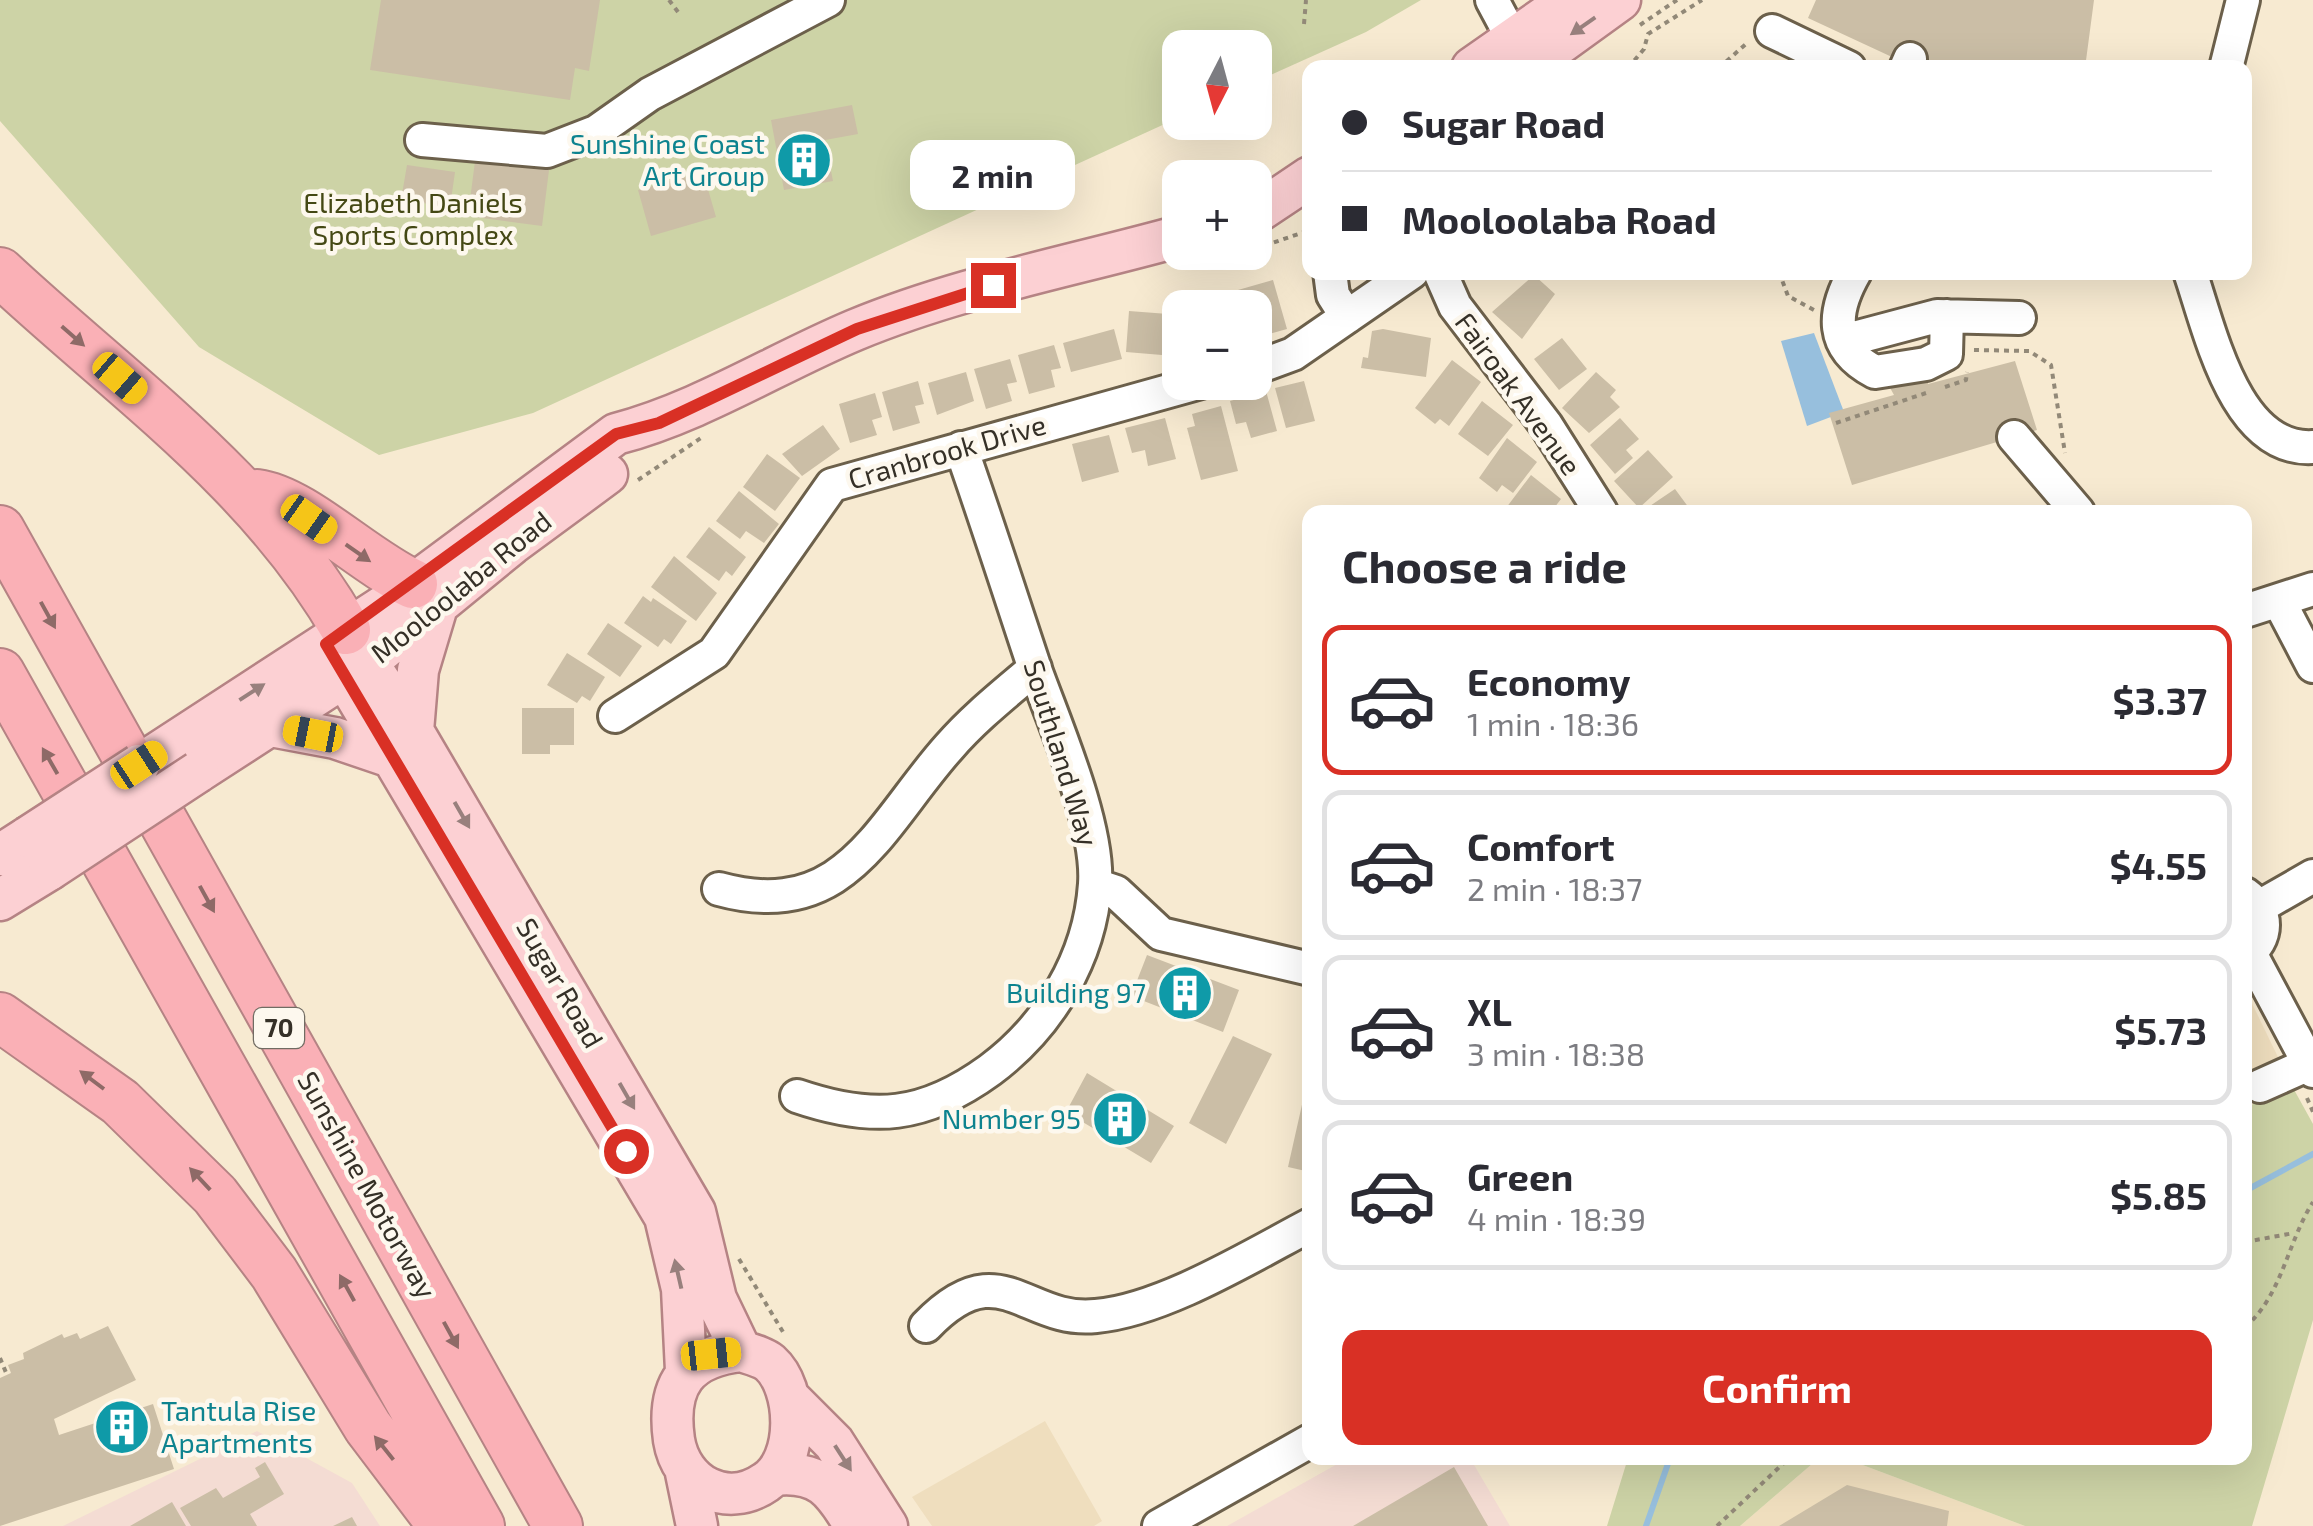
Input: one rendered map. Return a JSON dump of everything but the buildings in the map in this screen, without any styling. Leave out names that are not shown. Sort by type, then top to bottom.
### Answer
[{"type":"highway","points":[[0,272],[244,492],[302,562],[346,653]]},
{"type":"highway","points":[[244,492],[277,496],[424,596]]},
{"type":"highway","name":"Sunshine Motorway","points":[[0,530],[558,1526]]},
{"type":"highway","name":"70","points":[[0,673],[480,1526]]},
{"type":"highway","points":[[9,1030],[120,1102],[215,1195],[274,1273],[368,1427],[443,1526]]},
{"type":"main road","points":[[1529,49],[1569,0]]},
{"type":"main road","points":[[1496,60],[1529,49],[1620,0]]},
{"type":"main road","points":[[1272,202],[1302,182]]},
{"type":"main road","points":[[1272,209],[1302,202]]},
{"type":"main road","name":"Mooloolaba Road","points":[[0,900],[26,854],[188,756],[346,653],[424,596],[616,434],[659,423],[857,329],[959,293],[1162,254]]},
{"type":"main road","points":[[270,726],[335,738],[402,744],[418,670],[424,596]]},
{"type":"main road","name":"Mooloolaba Road","points":[[188,756],[270,726],[346,653]]},
{"type":"main road","name":"Sugar Road","points":[[346,653],[695,1212],[716,1298],[741,1351]]},
{"type":"main road","name":"Sugar Road","points":[[402,744],[665,1217],[682,1289],[686,1371]]},
{"type":"main road","points":[[697,1526],[672,1425],[675,1395],[686,1371],[711,1354],[741,1351],[768,1361],[789,1398],[834,1443],[886,1526]]},
{"type":"main road","points":[[752,1497],[785,1454],[789,1398]]},
{"type":"main road","points":[[686,1473],[701,1487],[752,1497],[798,1472],[822,1481],[854,1526]]},
{"type":"street","points":[[422,140],[547,151],[596,132],[650,94],[828,0]]},
{"type":"street","points":[[1492,0],[1529,49]]},
{"type":"street","points":[[2228,60],[2243,0]]},
{"type":"street","points":[[1772,31],[1832,60]]},
{"type":"street","points":[[1331,280],[1333,295],[1347,317]]},
{"type":"street","points":[[1272,362],[1294,354],[1400,280]]},
{"type":"street","name":"Fairoak Avenue","points":[[1444,280],[1455,306],[1546,425],[1597,505]]},
{"type":"street","points":[[1852,280],[1838,307],[1843,341],[1861,365],[1881,374],[1954,358],[1947,316]]},
{"type":"street","points":[[2193,280],[2223,368],[2242,405],[2266,434],[2280,443],[2313,447]]},
{"type":"street","points":[[1843,341],[1920,318],[2019,318]]},
{"type":"street","name":"Cranbrook Drive","points":[[615,716],[714,652],[832,486],[1162,393]]},
{"type":"street","points":[[2014,438],[2073,505]]},
{"type":"street","name":"Southland Way","points":[[797,1096],[843,1112],[881,1114],[916,1109],[978,1079],[1009,1056],[1064,990],[1078,954],[1095,885],[1078,794],[961,448]]},
{"type":"street","points":[[2252,610],[2280,604],[2313,589]]},
{"type":"street","points":[[2280,604],[2313,666]]},
{"type":"street","points":[[720,888],[778,899],[860,860],[947,748],[1035,668]]},
{"type":"street","points":[[2252,949],[2264,932],[2252,900],[2313,876]]},
{"type":"street","points":[[1095,885],[1116,892],[1160,934],[1302,967]]},
{"type":"street","points":[[2252,962],[2311,1068],[2260,1086]]},
{"type":"street","points":[[926,1326],[947,1304],[994,1291],[1022,1296],[1078,1316],[1124,1311],[1215,1275],[1302,1229]]},
{"type":"street","points":[[1159,1526],[1302,1446]]},
{"type":"path","points":[[669,0],[678,12]]},
{"type":"path","points":[[1304,24],[1306,0]]},
{"type":"path","points":[[1635,60],[1644,49],[1648,34],[1702,0]]},
{"type":"path","points":[[1272,244],[1302,233]]},
{"type":"path","points":[[1954,358],[2029,351],[2051,366],[2065,456],[2049,474]]},
{"type":"path","points":[[1914,397],[1916,404]]},
{"type":"path","points":[[634,482],[711,432]]},
{"type":"path","points":[[2252,1322],[2268,1308],[2294,1233],[2313,1202]]},
{"type":"path","points":[[2252,1241],[2294,1233]]},
{"type":"path","points":[[736,1254],[792,1347]]},
{"type":"path","points":[[0,1358],[7,1375]]},
{"type":"path","points":[[1718,1526],[1782,1465]]},
{"type":"shaded area","points":[[2252,1003],[2292,1086],[2252,1105]]},
{"type":"shaded area","points":[[1045,1421],[1102,1521],[1094,1526],[932,1526],[912,1497]]},
{"type":"shaded area","points":[[257,1431],[352,1483],[380,1526],[63,1526]]},
{"type":"shaded area","points":[[1336,1465],[1474,1465],[1510,1526],[1227,1526]]},
{"type":"shaded area","points":[[1811,1465],[1863,1465],[2025,1526],[1740,1526]]},
{"type":"green space","name":"Elizabeth Daniels Sports Complex","points":[[0,0],[1421,0],[1366,32],[1272,74],[1272,30],[1162,30],[1162,125],[533,413],[379,455],[199,347],[0,121]]},
{"type":"green space","points":[[2292,1086],[2313,1124],[2313,1320],[2252,1526],[2025,1526],[1863,1465],[2252,1465],[2252,1105]]},
{"type":"green space","points":[[1626,1465],[1811,1465],[1740,1526],[1607,1526]]},
{"type":"water","points":[[1814,333],[1844,412],[1807,426],[1781,341]]},
{"type":"waterway","points":[[2252,1187],[2313,1154]]},
{"type":"waterway","points":[[1646,1526],[1668,1465]]},
{"type":"place","name":"Sunshine Coast Art Group","points":[[804,160]]},
{"type":"place","name":"Building 97","points":[[1185,993]]},
{"type":"place","name":"Number 95","points":[[1120,1119]]},
{"type":"place","name":"Tantula Rise Apartments","points":[[122,1427]]},
{"type":"route","points":[[626,1151],[326,644],[388,603],[616,434],[659,423],[717,392],[857,329],[993,285]]}]
